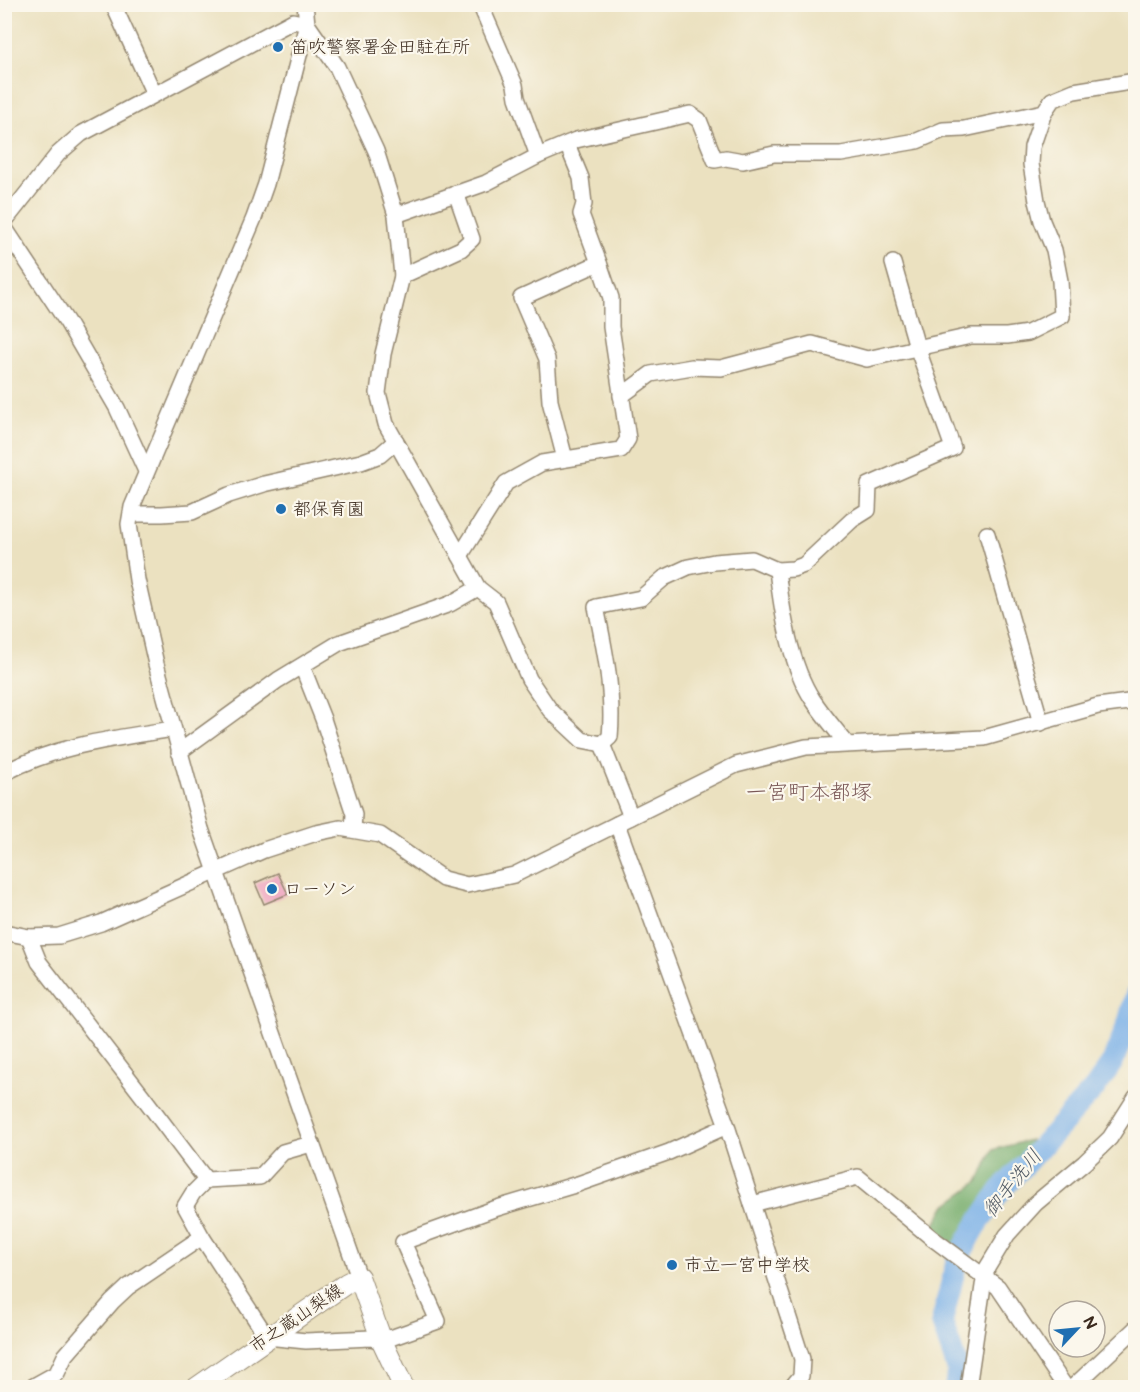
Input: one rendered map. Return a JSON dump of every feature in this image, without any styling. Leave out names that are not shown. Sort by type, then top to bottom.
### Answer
[{"type":"main road","name":"市之蔵山梨線","points":[[196,1388],[347,1282],[359,1277],[382,1341],[404,1388]]},
{"type":"street","points":[[113,4],[154,94]]},
{"type":"street","points":[[305,4],[307,24],[266,184],[146,471],[132,507],[129,524],[137,580],[156,664],[201,830],[359,1277]]},
{"type":"street","points":[[480,4],[515,85],[517,98],[538,156]]},
{"type":"street","points":[[4,222],[68,144],[81,134],[293,21],[307,24],[337,67],[376,151],[396,215],[402,276],[383,354],[378,393],[386,424],[478,588],[496,602],[529,679],[550,710],[582,740],[602,744]]},
{"type":"street","points":[[621,396],[651,374],[692,367],[722,368],[812,344],[867,358],[971,336],[1007,336],[1028,333],[1062,316],[1060,281],[1054,250],[1042,221],[1031,164],[1032,147],[1044,112],[1052,100],[1074,91],[1136,81]]},
{"type":"street","points":[[396,215],[486,183],[538,156],[576,140],[690,114],[699,120],[715,160],[726,158],[743,161],[774,154],[842,154],[917,141],[943,130],[964,129],[1044,112]]},
{"type":"street","points":[[460,556],[506,483],[542,463],[621,450],[628,439],[611,327],[611,298],[581,214],[584,204],[581,178],[567,144]]},
{"type":"street","points":[[402,276],[461,249],[472,239],[456,193]]},
{"type":"street","points":[[4,227],[67,322],[112,399],[146,471]]},
{"type":"street","points":[[565,459],[550,400],[547,359],[522,298],[598,263]]},
{"type":"street","points":[[602,744],[610,737],[612,723],[608,668],[596,607],[641,598],[664,578],[688,567],[752,559],[777,570],[804,565],[852,520],[868,510],[869,485],[953,448],[916,348],[893,263]]},
{"type":"street","points":[[131,514],[192,512],[229,495],[264,484],[361,462],[380,455],[396,441]]},
{"type":"street","points":[[987,534],[1041,723]]},
{"type":"street","points":[[777,570],[784,624],[799,669],[812,698],[847,744]]},
{"type":"street","points":[[180,752],[278,680],[339,643],[450,604],[478,588]]},
{"type":"street","points":[[302,666],[323,719],[354,814],[353,830]]},
{"type":"street","points":[[4,932],[29,937],[59,936],[101,923],[264,850],[316,833],[340,828],[380,835],[443,879],[467,885],[514,875],[736,765],[806,747],[984,738],[1098,706],[1136,702]]},
{"type":"street","points":[[4,773],[59,750],[81,744],[173,729]]},
{"type":"street","points":[[602,744],[624,821],[728,1126],[802,1359],[801,1376],[791,1388]]},
{"type":"street","points":[[29,937],[39,962],[206,1180]]},
{"type":"street","points":[[968,1388],[984,1276],[1007,1234],[1036,1203],[1110,1138],[1136,1097]]},
{"type":"street","points":[[311,1144],[284,1152],[260,1177],[206,1180],[193,1193],[185,1206],[202,1237],[267,1337],[306,1341],[371,1338],[382,1341],[438,1321],[403,1242],[494,1209],[578,1184],[669,1152],[728,1126]]},
{"type":"street","points":[[752,1204],[858,1177],[932,1238],[998,1287],[1066,1388]]},
{"type":"street","points":[[30,1388],[57,1373],[65,1356],[128,1287],[202,1237]]},
{"type":"street","points":[[1072,1388],[1136,1328]]},
{"type":"green space","points":[[1030,1140],[1031,1148],[1000,1182],[962,1237],[953,1245],[932,1230],[945,1206],[978,1182],[993,1150]]},
{"type":"building","points":[[278,873],[288,894],[264,904],[255,883]]},
{"type":"waterway","name":"御手洗川","points":[[955,1388],[958,1370],[942,1322],[957,1260],[1001,1190],[1095,1088],[1112,1063],[1128,1024],[1136,995]]},
{"type":"place","name":"笛吹警察署金田駐在所","points":[[278,47]]},
{"type":"place","name":"都保育園","points":[[281,509]]},
{"type":"place","name":"ローソン","points":[[272,889]]},
{"type":"place","name":"市立一宮中学校","points":[[672,1265]]},
{"type":"district","name":"一宮町本都塚","points":[[809,792]]}]
